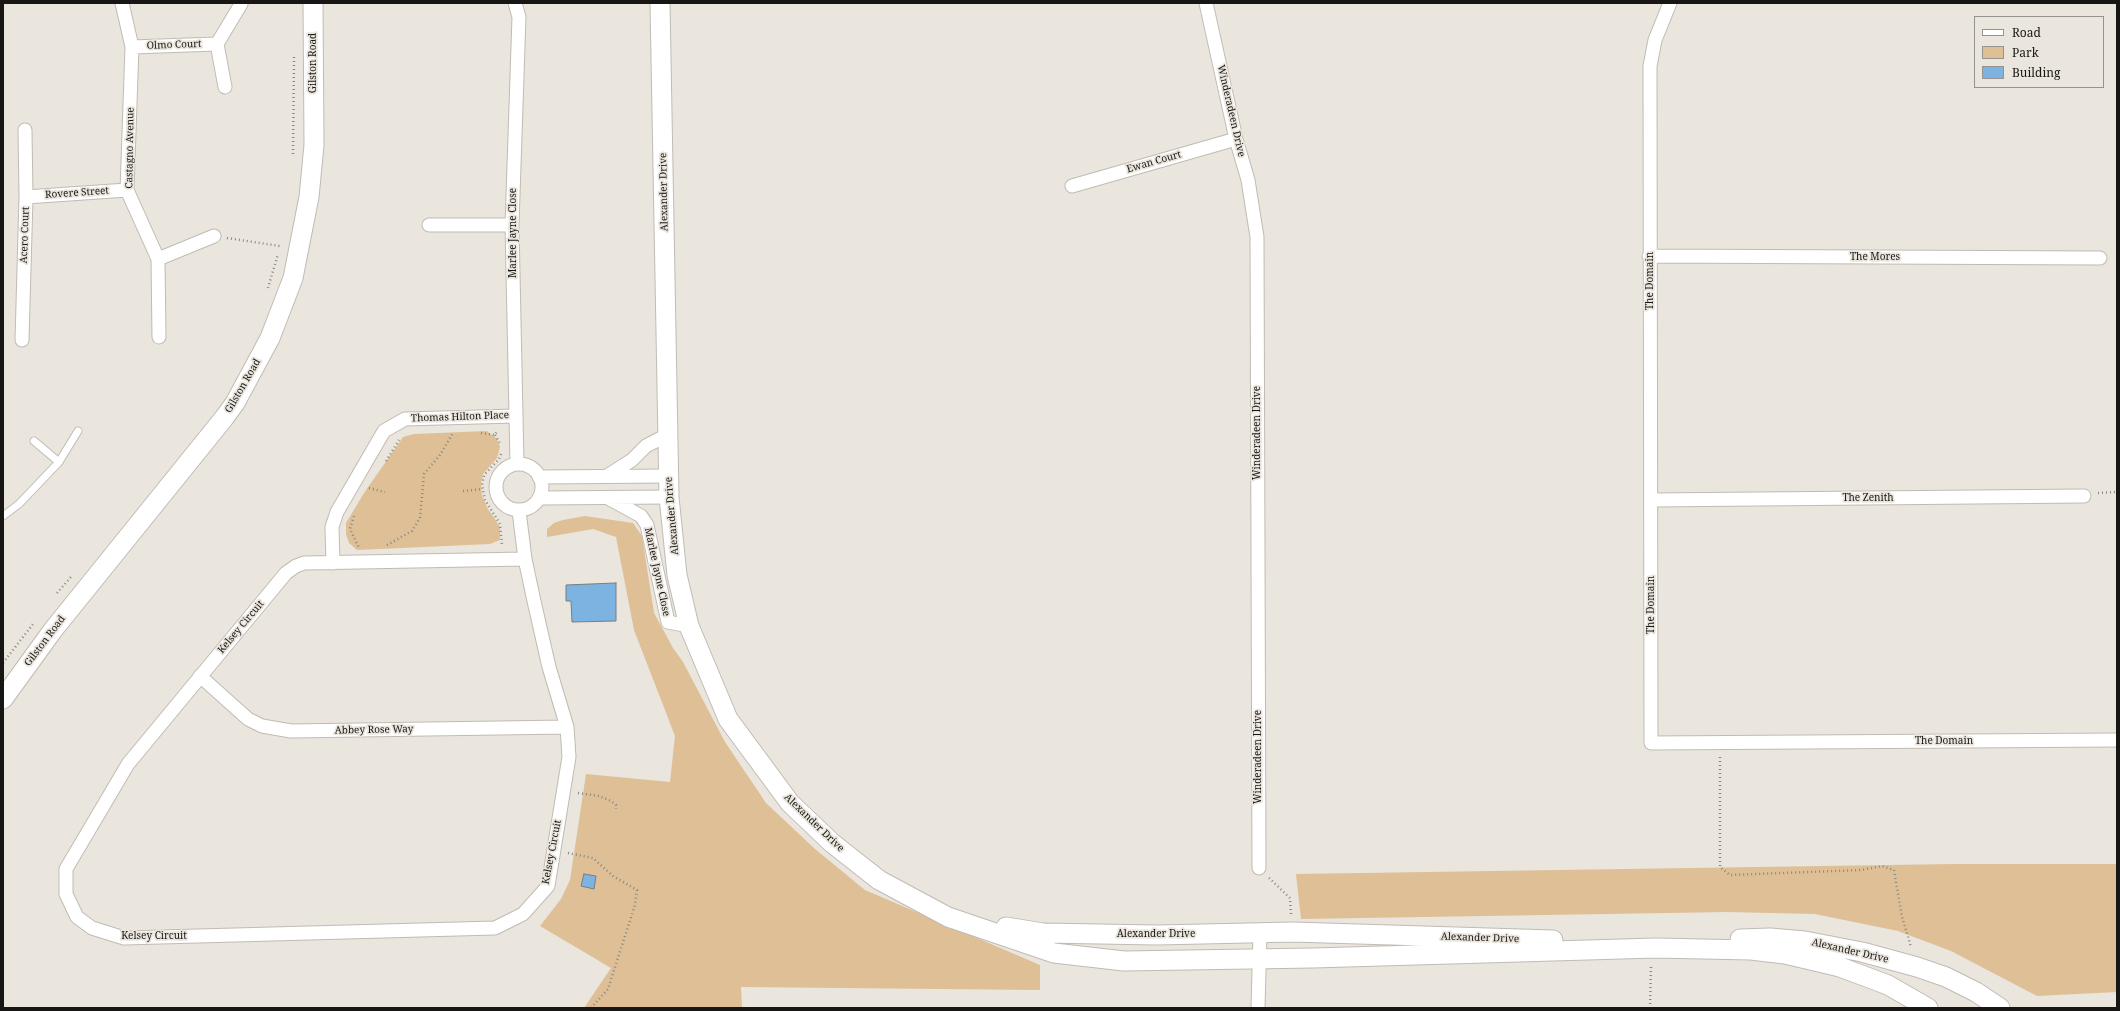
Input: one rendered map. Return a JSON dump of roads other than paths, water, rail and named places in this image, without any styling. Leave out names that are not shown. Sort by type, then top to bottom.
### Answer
[{"type":"main road","name":"Gilston Road","points":[[3,699],[52,630],[224,418],[235,403],[270,338],[292,278],[309,197],[314,145],[313,3]]},
{"type":"main road","name":"Alexander Drive","points":[[660,3],[669,497],[677,575],[689,626],[728,719],[790,803],[832,843],[880,880],[948,917],[1054,953],[1124,961],[1260,959],[1656,948],[1751,950],[1785,954],[1840,967],[1888,985],[1928,1008]]},
{"type":"main road","name":"Alexander Drive","points":[[948,917],[1043,933],[1157,935],[1293,932],[1558,940],[1770,938],[1833,945],[1916,967],[1946,977],[1970,989],[2000,1008]]},
{"type":"street","name":"Castagno Avenue","points":[[122,3],[132,47],[127,190],[158,260],[159,337]]},
{"type":"street","name":"Marlee Jayne Close","points":[[515,3],[519,17],[512,225],[511,416],[517,464]]},
{"type":"street","name":"Winderadeen Drive","points":[[1206,3],[1236,139],[1248,180],[1257,237],[1259,868]]},
{"type":"street","name":"The Domain","points":[[1670,3],[1655,40],[1650,66],[1649,256],[1651,743],[2117,740]]},
{"type":"street","points":[[225,87],[217,44],[241,4]]},
{"type":"street","name":"Olmo Court","points":[[132,47],[217,44]]},
{"type":"street","name":"Acero Court","points":[[22,340],[26,197],[25,130]]},
{"type":"street","name":"Ewan Court","points":[[1072,186],[1236,139]]},
{"type":"street","name":"Rovere Street","points":[[26,197],[127,190]]},
{"type":"street","points":[[429,225],[512,225]]},
{"type":"street","points":[[158,260],[214,236]]},
{"type":"street","name":"The Mores","points":[[1649,256],[2100,258]]},
{"type":"street","name":"Thomas Hilton Place","points":[[333,563],[332,527],[337,512],[384,431],[404,419],[511,416]]},
{"type":"street","points":[[607,476],[632,460],[646,446],[669,434]]},
{"type":"street","points":[[517,464],[530,467],[540,476],[542,488],[540,498],[533,506],[519,511],[511,509],[503,504],[498,498],[496,489],[496,481],[501,473],[507,467],[517,464]]},
{"type":"street","points":[[540,476],[669,476]]},
{"type":"street","name":"The Zenith","points":[[1651,500],[2084,496]]},
{"type":"street","name":"Marlee Jayne Close","points":[[540,498],[669,497]]},
{"type":"street","name":"Marlee Jayne Close","points":[[608,498],[641,516],[647,525],[668,622],[689,626]]},
{"type":"street","name":"Kelsey Circuit","points":[[519,511],[525,559],[549,667],[567,727],[569,757],[548,886],[523,914],[495,928],[124,938],[92,928],[77,917],[66,894],[66,869],[128,764],[286,573],[296,566],[304,563],[525,559]]},
{"type":"street","name":"Abbey Rose Way","points":[[200,676],[248,719],[262,726],[290,731],[567,727]]},
{"type":"street","points":[[1258,1008],[1260,933]]},
{"type":"lane","points":[[3,516],[19,504],[59,462],[78,431]]},
{"type":"lane","points":[[34,441],[59,462]]}]
